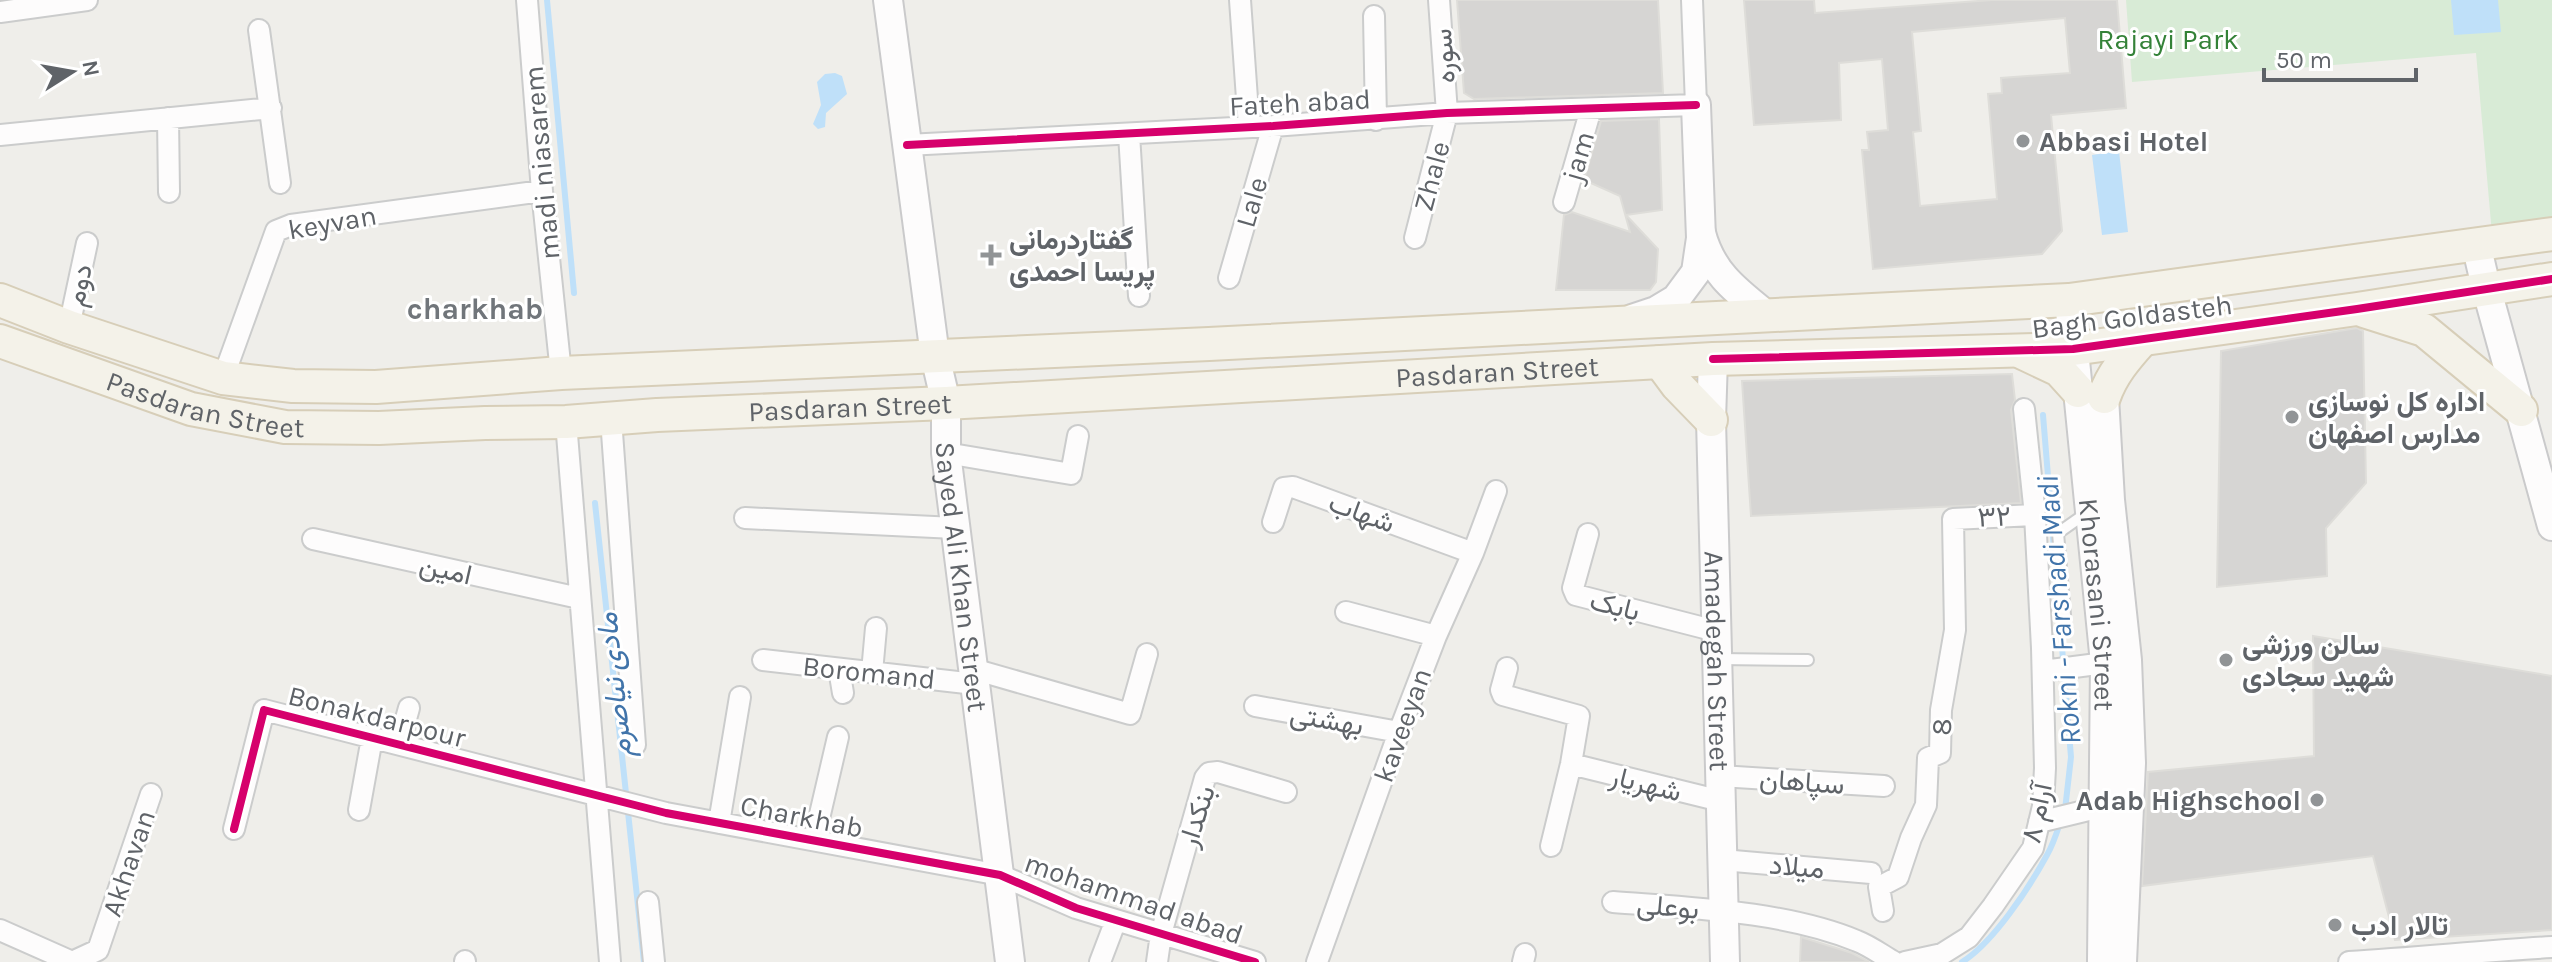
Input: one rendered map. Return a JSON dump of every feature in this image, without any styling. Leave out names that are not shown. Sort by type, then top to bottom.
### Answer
[{"type":"main road","name":"Sayed Ali Khan Street","points":[[888,0],[935,356],[946,403],[946,453],[1010,962]]},
{"type":"main road","points":[[1627,321],[1656,311],[1676,299],[1696,272],[1701,232],[1696,105]]},
{"type":"main road","points":[[1701,232],[1706,255],[1734,289],[1765,314]]},
{"type":"main road","name":"Bagh Goldasteh","points":[[1705,317],[2069,300],[2552,234]]},
{"type":"main road","points":[[2476,244],[2552,526]]},
{"type":"main road","name":"Bagh Goldasteh","points":[[1713,359],[2073,349],[2552,279]]},
{"type":"main road","name":"Pasdaran Street","points":[[0,300],[69,327],[223,378],[293,386],[376,387],[561,373],[1705,317]]},
{"type":"main road","points":[[2069,300],[2073,349],[2095,402]]},
{"type":"main road","points":[[2357,309],[2424,330],[2521,410]]},
{"type":"main road","points":[[1705,317],[1713,359]]},
{"type":"main road","points":[[1627,321],[1647,332],[1649,363],[1677,385],[1711,420]]},
{"type":"main road","points":[[2095,402],[2142,340]]},
{"type":"main road","name":"Pasdaran Street","points":[[0,341],[191,409],[285,427],[379,428],[946,403],[1713,359]]},
{"type":"main road","points":[[2020,351],[2059,370],[2095,402]]},
{"type":"main road","points":[[996,354],[974,371],[972,382],[976,394],[1008,399]]},
{"type":"main road","name":"Amadegah Street","points":[[1713,359],[1711,420],[1725,962]]},
{"type":"main road","name":"Khorasani Street","points":[[2095,402],[2090,511],[2105,663],[2102,962]]},
{"type":"main road","name":"Khorasani Street","points":[[2095,402],[2110,500],[2127,660],[2131,816],[2122,962]]},
{"type":"street","points":[[0,12],[87,0]]},
{"type":"street","name":"madi niasarem","points":[[527,0],[542,191],[561,373]]},
{"type":"street","points":[[1240,0],[1249,127]]},
{"type":"street","name":"سوره","points":[[1439,0],[1447,113]]},
{"type":"street","points":[[1692,0],[1696,105]]},
{"type":"street","points":[[1374,16],[1376,120]]},
{"type":"street","points":[[259,30],[280,183]]},
{"type":"street","name":"Fateh abad","points":[[907,145],[1376,120],[1447,113],[1696,105]]},
{"type":"street","points":[[0,135],[271,108]]},
{"type":"street","name":"jam","points":[[1564,202],[1591,109]]},
{"type":"street","name":"Zhale","points":[[1415,238],[1447,113]]},
{"type":"street","points":[[168,118],[169,192]]},
{"type":"street","name":"Lale","points":[[1229,278],[1273,126]]},
{"type":"street","points":[[1129,134],[1139,296]]},
{"type":"street","name":"keyvan","points":[[223,378],[276,231],[291,225],[542,191]]},
{"type":"street","name":"دوم","points":[[69,327],[87,243]]},
{"type":"street","name":"۸ آرام","points":[[1905,962],[1942,954],[1969,937],[2033,848],[2043,806],[2043,671],[2035,515],[2024,409]]},
{"type":"street","points":[[611,419],[635,745]]},
{"type":"street","points":[[566,422],[610,962]]},
{"type":"street","points":[[946,453],[1070,482],[1078,436]]},
{"type":"street","name":"شهاب","points":[[1273,522],[1284,488],[1293,487],[1473,553]]},
{"type":"street","name":"kaveeyan","points":[[1317,962],[1399,732],[1496,491]]},
{"type":"street","name":"۳۲","points":[[1953,519],[2035,515]]},
{"type":"street","points":[[745,518],[955,528]]},
{"type":"street","name":"8","points":[[1883,911],[1879,887],[1898,877],[1926,805],[1928,758],[1940,753],[1941,710],[1955,630],[1953,519]]},
{"type":"street","name":"بابک","points":[[1588,534],[1573,588],[1576,595],[1717,645]]},
{"type":"street","name":"امین","points":[[313,539],[579,598]]},
{"type":"street","points":[[1346,612],[1436,636]]},
{"type":"street","points":[[872,672],[876,628]]},
{"type":"street","name":"Boromand","points":[[763,660],[872,672],[974,677],[1130,714],[1147,654]]},
{"type":"street","points":[[2043,671],[2105,663]]},
{"type":"street","name":"شهریار","points":[[1507,668],[1501,690],[1503,695],[1579,716],[1551,846]]},
{"type":"street","points":[[839,669],[843,693]]},
{"type":"street","points":[[719,823],[740,697]]},
{"type":"street","name":"بهشتی","points":[[1255,706],[1399,732]]},
{"type":"street","points":[[399,744],[409,708]]},
{"type":"street","name":"Bonakdarpour","points":[[234,829],[264,710],[597,796]]},
{"type":"street","points":[[814,840],[838,737]]},
{"type":"street","points":[[359,810],[372,738]]},
{"type":"street","name":"شهریار","points":[[1571,764],[1721,788]]},
{"type":"street","name":"بنکدار","points":[[1161,934],[1205,778],[1209,773],[1218,772],[1286,792]]},
{"type":"street","name":"سپاهان","points":[[1721,788],[1884,786]]},
{"type":"street","name":"Akhavan","points":[[72,962],[98,950],[151,794]]},
{"type":"street","name":"Charkhab","points":[[597,796],[666,813],[1000,875]]},
{"type":"street","points":[[2039,822],[2105,806]]},
{"type":"street","name":"میلاد","points":[[1722,860],[1871,873]]},
{"type":"street","name":"mohammad abad","points":[[1000,875],[1076,908],[1255,962]]},
{"type":"street","points":[[648,902],[654,962]]},
{"type":"street","name":"بوعلی","points":[[1613,902],[1724,911]]},
{"type":"street","points":[[1724,911],[1787,921],[1856,940],[1894,962]]},
{"type":"street","points":[[1100,962],[1116,920]]},
{"type":"street","points":[[0,930],[72,962]]},
{"type":"street","points":[[1157,962],[1161,934]]},
{"type":"street","points":[[2349,962],[2470,957],[2552,947]]},
{"type":"lane","points":[[2065,615],[2058,533],[2090,511]]},
{"type":"lane","points":[[1717,645],[1808,660]]},
{"type":"green space","name":"Rajayi Park","points":[[2126,0],[2552,0],[2552,225],[2492,234],[2476,53],[2132,82]]},
{"type":"water","points":[[2451,0],[2498,0],[2501,32],[2454,35]]},
{"type":"water","points":[[825,74],[842,76],[847,94],[826,113],[825,127],[818,129],[813,124],[821,105],[817,82]]},
{"type":"water","points":[[2119,151],[2128,232],[2102,235],[2092,155]]},
{"type":"building","points":[[1457,0],[1658,0],[1663,93],[1474,99],[1464,93]]},
{"type":"building","name":"Abbasi Hotel","points":[[1744,0],[1814,0],[1815,13],[1992,0],[2117,0],[2126,108],[2051,115],[2062,231],[2042,254],[1873,269],[1862,150],[1869,150],[1867,132],[1888,130],[1882,59],[1839,63],[1841,120],[1754,125]],"holes":[[[2065,18],[2070,73],[2001,78],[2002,93],[1988,94],[1997,199],[1920,206],[1913,132],[1921,131],[1912,32]]]},
{"type":"building","points":[[1659,119],[1662,210],[1626,215],[1658,249],[1656,282],[1650,290],[1556,290],[1564,215],[1572,212],[1630,232],[1620,196],[1584,180],[1601,121]]},
{"type":"building","name":"اداره کل نوسازی مدارس اصفهان","points":[[2357,328],[2363,331],[2366,483],[2326,528],[2327,576],[2217,587],[2221,351]]},
{"type":"building","points":[[2012,374],[2015,400],[2011,410],[2021,503],[1751,516],[1742,381]]},
{"type":"building","name":"Adab Highschool","points":[[2313,636],[2552,676],[2552,930],[2395,940],[2373,856],[2142,886],[2148,772],[2314,756]]},
{"type":"building","points":[[1801,937],[1852,953],[1869,962],[1800,962]]},
{"type":"waterway","name":"مادی نیاصرم","points":[[547,0],[574,293]]},
{"type":"waterway","name":"Rokni - Farshadi Madi","points":[[2043,415],[2071,757],[2065,810]]},
{"type":"waterway","name":"مادی نیاصرم","points":[[595,503],[644,962]]},
{"type":"waterway","name":"Rokni - Farshadi Madi","points":[[1962,962],[1986,942],[2020,898],[2049,851],[2061,820]]},
{"type":"cycle path","points":[[907,145],[1273,126],[1447,113],[1696,105]]},
{"type":"cycle path","points":[[1713,359],[2073,349],[2552,279]]},
{"type":"cycle path","points":[[234,829],[264,710],[666,813],[1000,875],[1076,908],[1255,962]]},
{"type":"place","name":"Abbasi Hotel","points":[[2023,141]]},
{"type":"place","name":"گفتاردرمانی پریسا احمدی","points":[[991,255]]},
{"type":"place","name":"اداره کل نوسازی مدارس اصفهان","points":[[2292,417]]},
{"type":"place","name":"سالن ورزشی شهید سجادی","points":[[2226,660]]},
{"type":"place","name":"Adab Highschool","points":[[2317,800]]},
{"type":"place","name":"تالار ادب","points":[[2335,925]]},
{"type":"district","name":"charkhab","points":[[475,309]]}]
